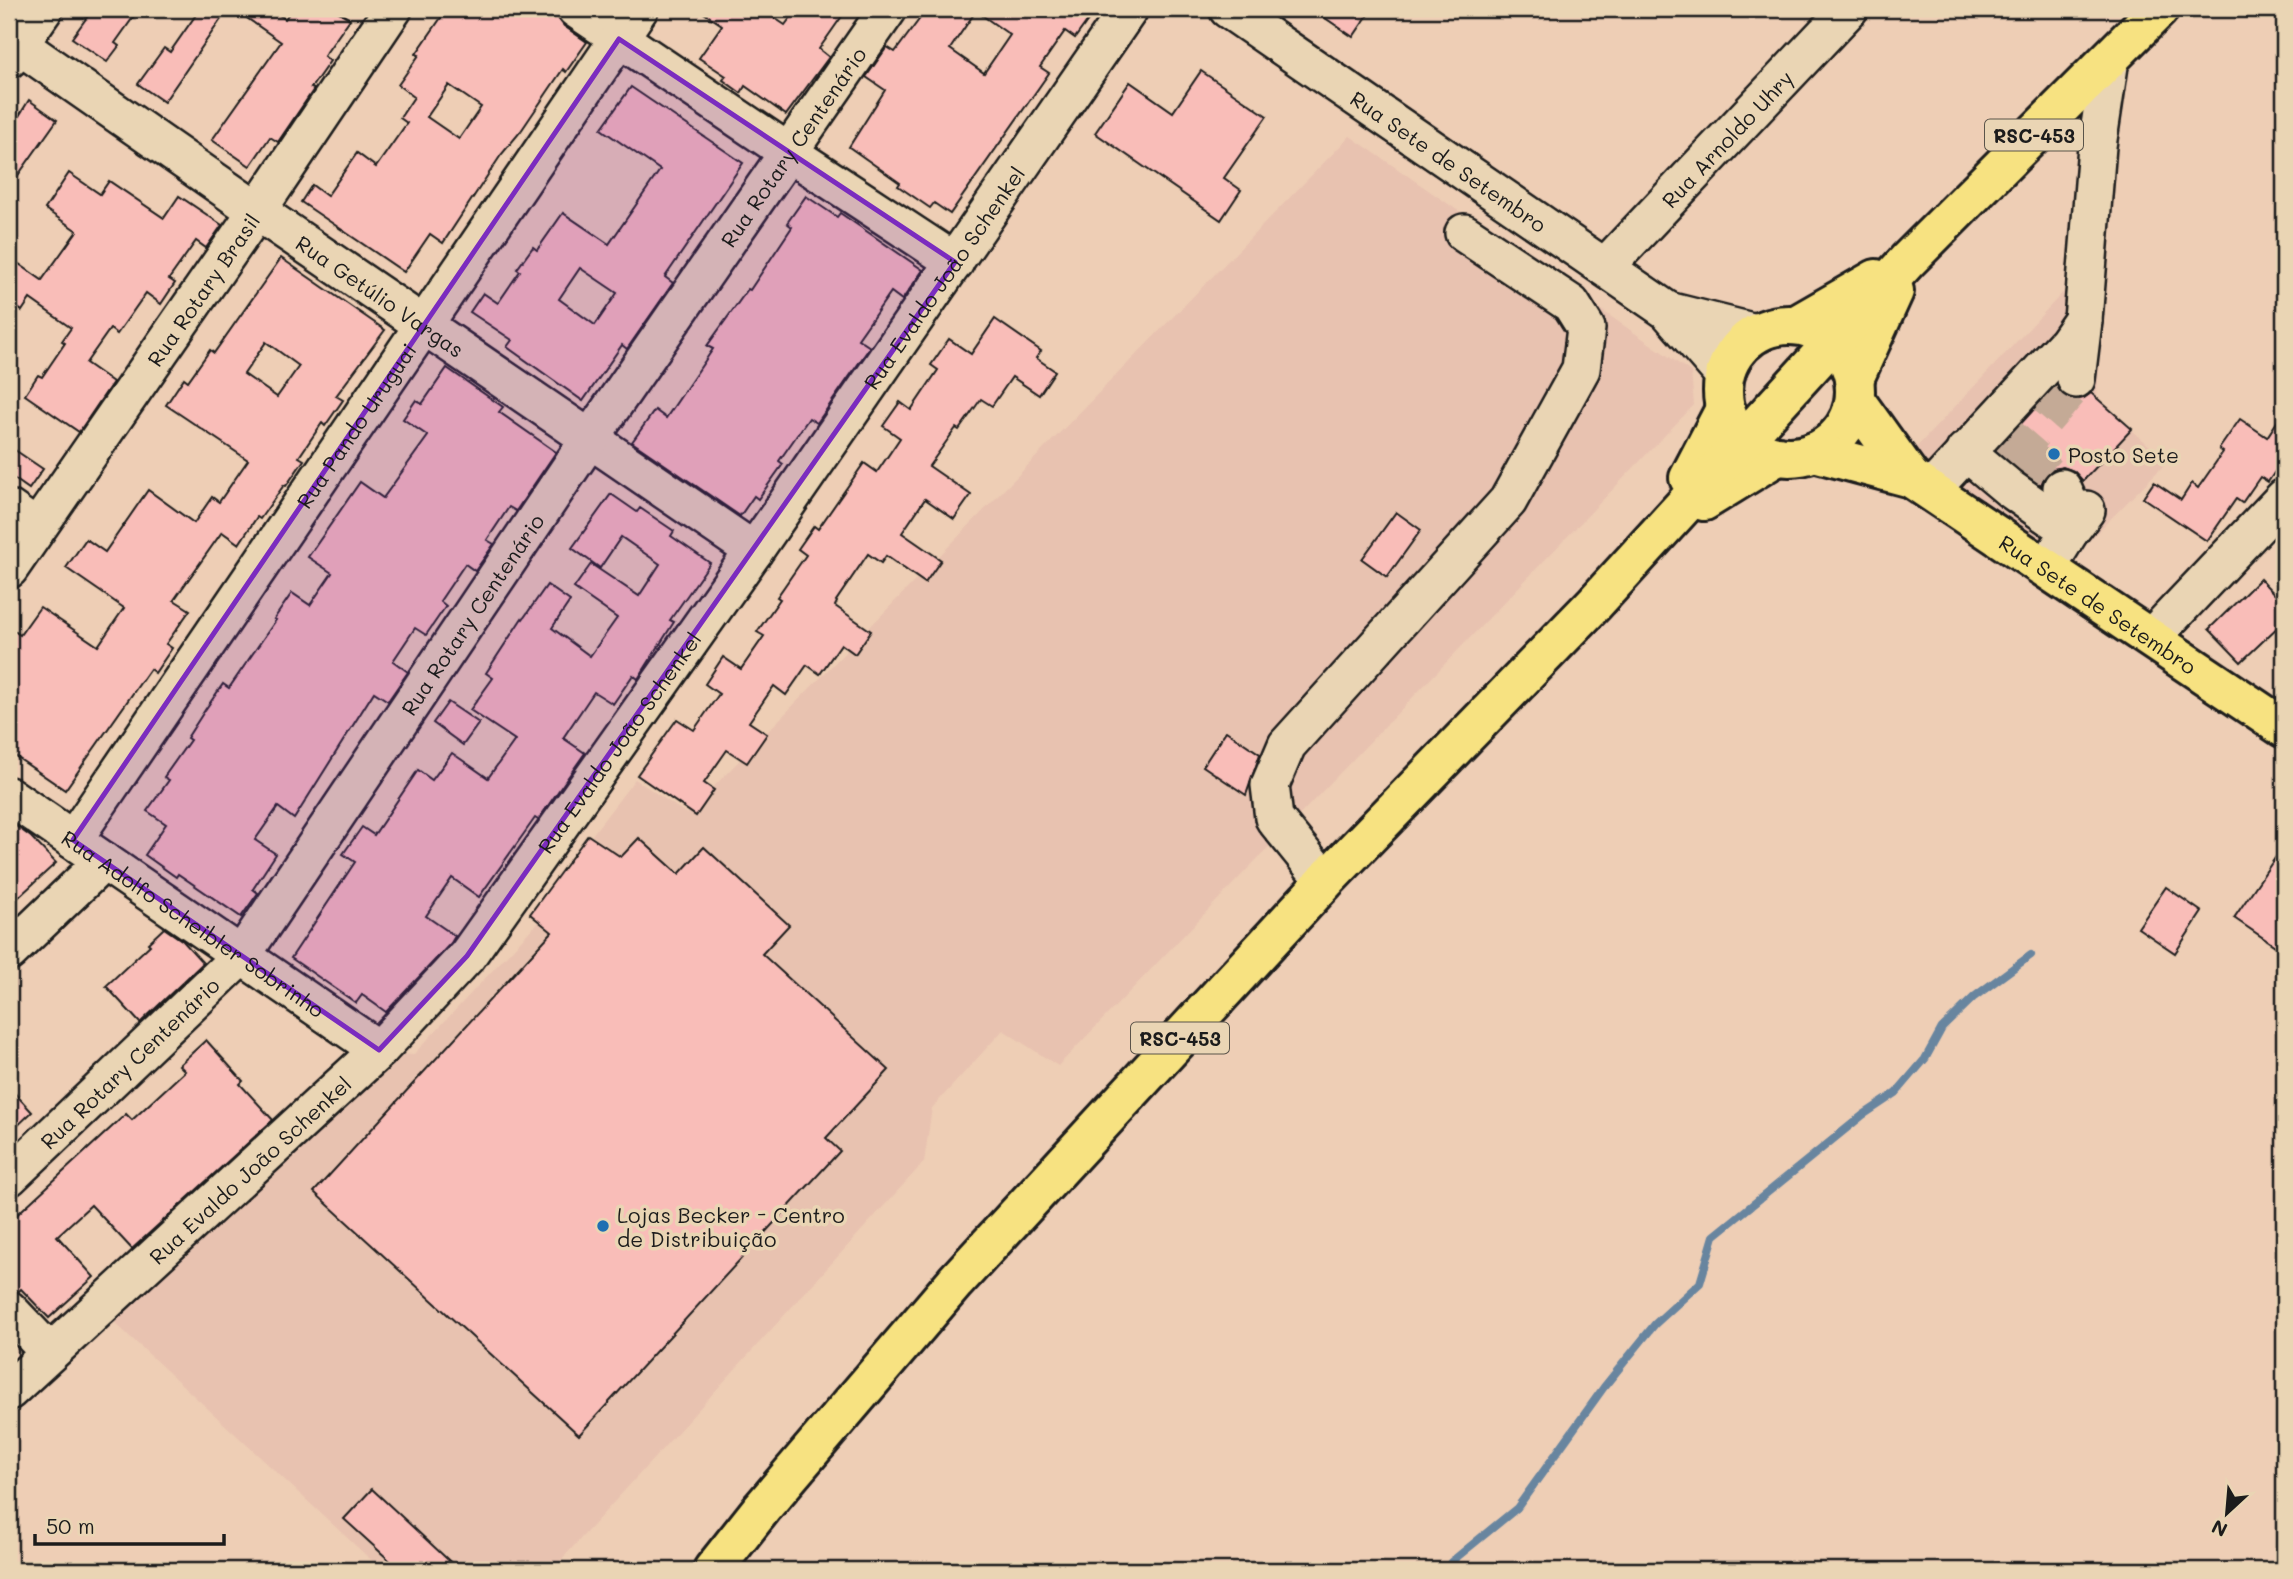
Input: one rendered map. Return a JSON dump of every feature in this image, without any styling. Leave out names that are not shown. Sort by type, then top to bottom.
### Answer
[{"type":"main road","name":"RSC-453","points":[[713,1570],[762,1508],[955,1282],[1325,881],[1594,604],[1666,524],[1742,420],[1834,340],[1908,260],[2160,9]]},
{"type":"main road","points":[[1796,325],[1908,260]]},
{"type":"main road","points":[[1834,340],[1796,325],[1775,325],[1756,333],[1736,351],[1742,420],[1796,457],[1814,452],[1829,443],[1850,417],[1854,389],[1908,260]]},
{"type":"main road","name":"Rua Sete de Setembro","points":[[1834,340],[1847,359],[1854,389],[1921,484]]},
{"type":"main road","name":"Rua Sete de Setembro","points":[[1814,452],[1921,484],[2284,728]]},
{"type":"street","points":[[12,47],[44,9]]},
{"type":"street","name":"Rua Rotary Brasil","points":[[9,569],[23,519],[257,211],[393,9]]},
{"type":"street","points":[[576,9],[955,262]]},
{"type":"street","name":"Rua Pando Uruguai","points":[[73,840],[639,9]]},
{"type":"street","name":"Rua Rotary Centenário","points":[[9,1177],[242,955],[591,437],[888,9]]},
{"type":"street","name":"Rua Evaldo João Schenkel","points":[[9,1391],[379,1050],[467,956],[754,551],[1129,9]]},
{"type":"street","name":"Rua Arnoldo Uhry","points":[[1605,267],[1849,9]]},
{"type":"street","name":"Rua Sete de Setembro","points":[[1231,10],[1668,311],[1756,333]]},
{"type":"street","name":"Rua Getúlio Vargas","points":[[12,47],[591,437],[754,551]]},
{"type":"street","points":[[2076,379],[2097,146],[2110,59]]},
{"type":"street","points":[[1325,881],[1274,818],[1270,785],[1287,745],[1508,501],[1581,369],[1586,328],[1571,304],[1464,233]]},
{"type":"street","name":"Rua Sete de Setembro","points":[[1668,311],[1742,420]]},
{"type":"street","points":[[1921,484],[1965,451],[2067,343],[2083,320]]},
{"type":"street","points":[[1965,451],[2073,510],[2047,568]]},
{"type":"street","points":[[1981,524],[2005,475]]},
{"type":"street","points":[[2151,638],[2284,498]]},
{"type":"street","name":"Rua Adolfo Scheibler Sobrinho","points":[[9,796],[379,1050]]},
{"type":"street","points":[[9,952],[104,861]]},
{"type":"street","points":[[9,1310],[49,1352]]},
{"type":"highlighted area","points":[[619,39],[955,262],[467,956],[379,1050],[73,840]]},
{"type":"shaded area","points":[[1350,136],[1691,372],[1694,405],[1058,1066],[1003,1030],[932,1108],[924,1162],[552,1570],[382,1570],[113,1321],[400,1054],[413,1055],[538,922],[611,853],[592,835],[635,779],[687,814]]},
{"type":"shaded area","points":[[2106,247],[2097,398],[2167,462],[2070,560],[1912,452]]},
{"type":"building","points":[[93,9],[139,9],[115,43],[119,46],[107,62],[72,38]]},
{"type":"building","points":[[200,9],[228,9],[164,102],[138,84],[164,48],[170,52]]},
{"type":"building","points":[[234,9],[270,9],[285,19],[292,9],[334,9],[350,19],[324,56],[330,61],[311,88],[314,89],[278,142],[270,137],[250,166],[212,140],[281,42]]},
{"type":"building","points":[[447,9],[548,9],[564,26],[587,42],[566,72],[563,69],[521,131],[501,155],[443,243],[430,234],[404,272],[301,202],[312,185],[327,196],[357,153],[376,167],[407,123],[400,118],[414,97],[398,85],[419,55],[416,54]],"holes":[[[449,85],[481,107],[459,139],[427,117]]]},
{"type":"building","points":[[698,9],[761,9],[785,25],[797,9],[847,9],[819,49],[829,57],[786,115],[745,86],[741,93],[723,80],[726,76],[699,58],[722,25]]},
{"type":"building","points":[[927,9],[1096,9],[1075,38],[1065,31],[1040,67],[1049,73],[950,214],[934,203],[930,208],[849,147],[885,90],[866,77],[887,47],[895,52]],"holes":[[[976,11],[1010,35],[984,73],[950,49]]]},
{"type":"building","points":[[1312,9],[1372,9],[1353,37]]},
{"type":"building","points":[[1201,71],[1267,116],[1224,178],[1241,190],[1221,220],[1095,133],[1130,82],[1173,112]]},
{"type":"building","points":[[631,87],[743,163],[665,277],[673,283],[627,349],[622,345],[583,401],[507,347],[512,340],[470,312],[483,293],[498,303],[520,271],[517,269],[533,247],[537,250],[563,213],[609,244],[660,170],[601,129]],"holes":[[[580,268],[617,293],[595,325],[559,299]]]},
{"type":"building","points":[[29,100],[57,120],[9,188],[9,132]]},
{"type":"building","points":[[69,173],[100,194],[109,181],[164,218],[179,196],[222,225],[206,248],[196,241],[169,279],[175,283],[161,304],[146,293],[117,334],[110,329],[86,363],[113,382],[79,432],[25,395],[38,375],[42,377],[65,343],[62,341],[71,328],[30,299],[22,311],[9,301],[9,257],[42,280],[77,231],[45,209]]},
{"type":"building","points":[[806,196],[837,217],[840,213],[923,270],[902,300],[891,292],[858,339],[870,347],[817,423],[809,418],[779,461],[783,464],[758,499],[754,496],[740,516],[632,442],[655,410],[666,418],[713,349],[707,346],[748,289],[750,290],[792,227],[787,223]]},
{"type":"building","points":[[281,258],[385,330],[336,396],[343,400],[325,426],[322,423],[299,457],[304,460],[286,486],[284,485],[260,519],[257,517],[239,544],[222,532],[174,600],[190,610],[166,644],[172,648],[155,673],[150,669],[65,790],[9,752],[9,627],[20,635],[40,607],[98,646],[124,608],[66,568],[86,539],[105,552],[148,490],[194,523],[212,497],[219,502],[248,460],[166,405],[184,378],[188,381],[210,350],[214,353]],"holes":[[[266,342],[299,366],[277,397],[244,374]]]},
{"type":"building","points":[[995,319],[1041,351],[1036,358],[1055,371],[1039,395],[1012,377],[992,406],[981,399],[959,430],[956,428],[929,466],[971,495],[954,519],[925,499],[902,533],[941,560],[925,583],[886,556],[881,563],[868,554],[835,606],[871,631],[855,654],[841,644],[820,674],[807,665],[786,695],[774,686],[749,722],[767,734],[747,763],[727,750],[704,783],[714,790],[696,816],[637,775],[677,719],[694,730],[719,694],[705,684],[723,657],[741,669],[764,636],[757,632],[806,555],[798,549],[814,526],[818,529],[864,463],[877,472],[900,438],[883,426],[900,402],[911,410],[938,370],[931,365],[949,339],[971,354]]},
{"type":"building","points":[[447,368],[503,407],[499,412],[556,452],[516,511],[509,507],[487,540],[494,544],[475,571],[465,564],[440,601],[446,606],[426,635],[415,628],[393,661],[408,672],[388,701],[374,692],[294,819],[278,807],[255,840],[276,854],[253,889],[258,893],[241,917],[145,855],[166,824],[147,811],[169,780],[164,777],[190,740],[187,738],[205,710],[223,684],[229,688],[292,593],[310,605],[332,573],[308,557],[360,482],[383,498],[428,436],[403,419],[416,400],[422,404]]},
{"type":"building","points":[[2056,385],[2063,395],[2073,400],[2084,398],[2091,393],[2132,429],[2083,481],[2074,471],[2063,467],[2053,469],[2045,475],[2041,485],[1997,450]]},
{"type":"building","points":[[2284,411],[2284,458],[2268,482],[2260,477],[2242,503],[2236,499],[2207,541],[2143,498],[2154,482],[2181,500],[2192,483],[2198,488],[2223,452],[2219,449],[2240,419],[2267,437]]},
{"type":"building","points":[[9,446],[43,469],[29,489],[9,475]]},
{"type":"building","points":[[611,494],[637,512],[640,508],[674,531],[671,536],[710,563],[670,620],[674,622],[638,679],[633,675],[613,704],[594,692],[563,738],[585,753],[479,897],[452,878],[426,916],[455,936],[451,943],[386,1012],[362,995],[356,1003],[291,958],[355,862],[343,854],[362,827],[374,835],[418,770],[432,780],[452,753],[488,778],[515,740],[470,710],[493,678],[486,673],[547,585],[570,601],[552,628],[590,656],[617,618],[574,588],[591,564],[639,596],[660,564],[621,537],[600,568],[572,548]]},
{"type":"building","points":[[1396,512],[1421,530],[1387,577],[1362,559]]},
{"type":"building","points":[[2260,579],[2284,604],[2284,621],[2241,662],[2209,629]]},
{"type":"building","points":[[448,702],[479,723],[463,745],[433,723]]},
{"type":"building","points":[[1226,731],[1260,754],[1246,795],[1203,766]]},
{"type":"building","points":[[9,821],[31,837],[56,863],[9,906]]},
{"type":"building","points":[[588,835],[621,857],[639,838],[679,874],[704,847],[789,925],[762,954],[889,1070],[826,1138],[840,1151],[579,1435],[314,1192],[552,932],[530,914]]},
{"type":"building","points":[[2284,845],[2284,952],[2234,918]]},
{"type":"building","points":[[2166,887],[2202,912],[2175,953],[2138,928]]},
{"type":"building","points":[[164,928],[183,941],[203,963],[140,1023],[106,986],[150,945],[148,943]]},
{"type":"building","points":[[206,1040],[243,1081],[240,1084],[273,1120],[132,1249],[91,1205],[57,1236],[94,1277],[49,1318],[21,1289],[18,1292],[9,1290],[9,1222],[126,1114],[132,1120],[185,1071],[179,1065]]},
{"type":"building","points":[[9,1087],[32,1112],[9,1134]]},
{"type":"building","points":[[372,1489],[459,1570],[400,1570],[344,1519]]},
{"type":"waterway","points":[[1446,1570],[1451,1562],[1517,1508],[1604,1387],[1655,1324],[1700,1283],[1714,1236],[1863,1115],[1896,1093],[1925,1059],[1942,1028],[1974,997],[2031,955]]},
{"type":"tunnel","points":[[2009,461],[2070,390],[2076,379]]},
{"type":"tunnel","points":[[2020,449],[2062,488]]},
{"type":"place","name":"Posto Sete","points":[[2054,454]]},
{"type":"place","name":"Lojas Becker - Centro de Distribuição","points":[[603,1226]]}]
